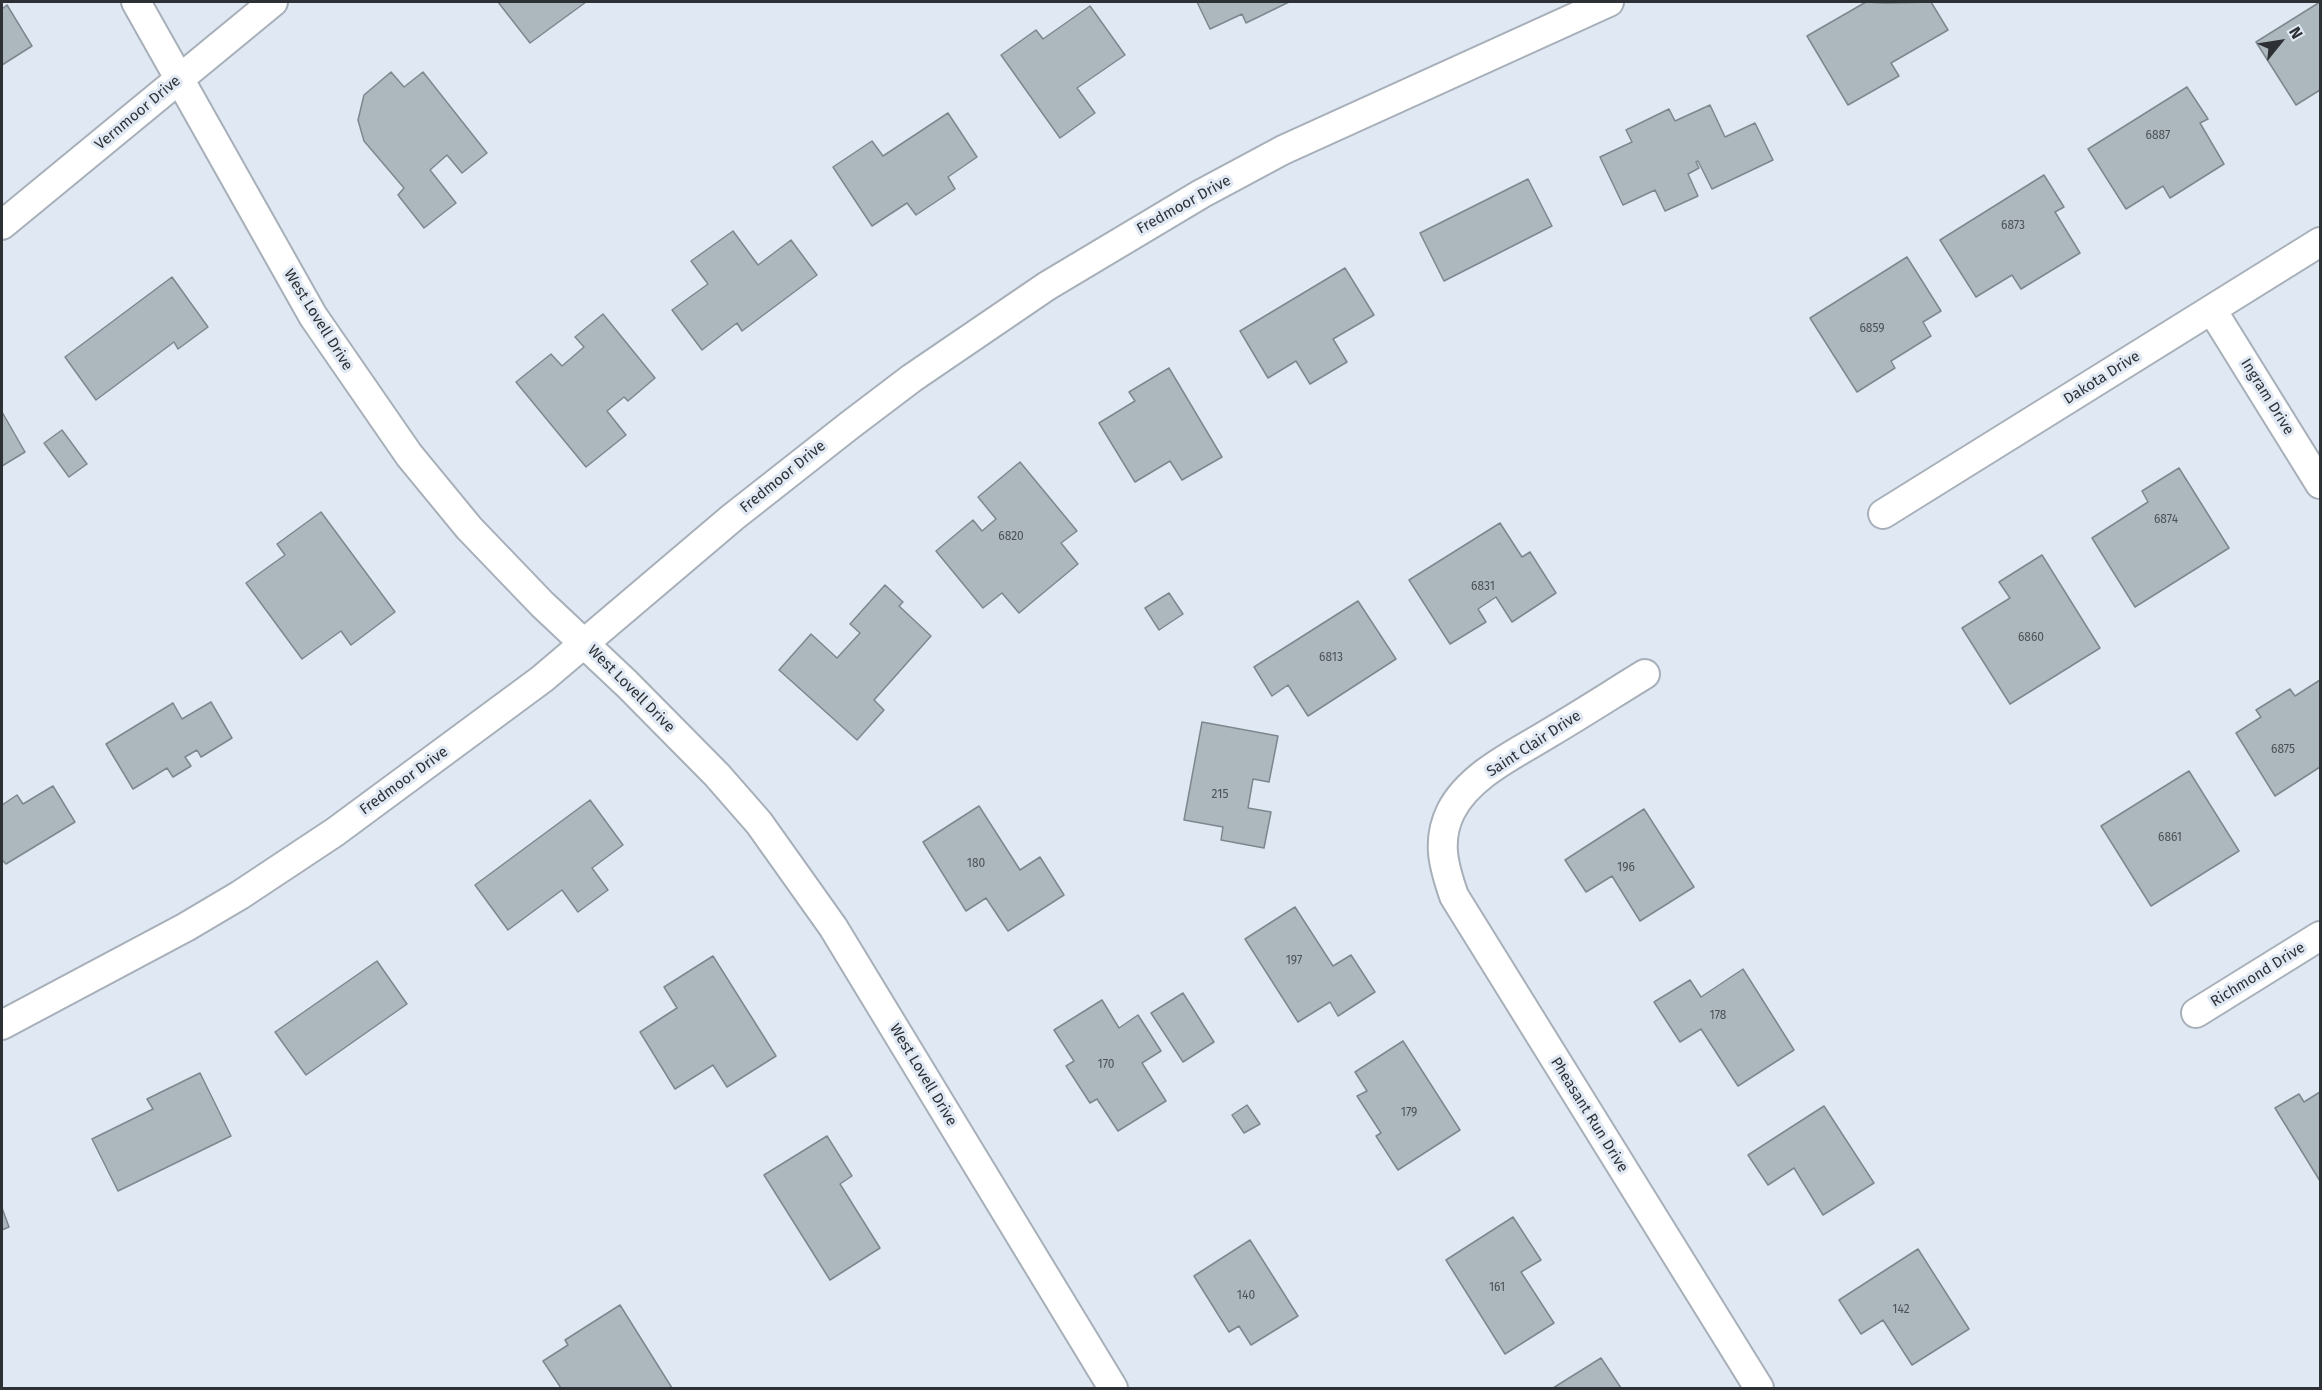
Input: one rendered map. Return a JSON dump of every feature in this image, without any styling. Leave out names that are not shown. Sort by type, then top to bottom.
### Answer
[{"type":"street","name":"West Lovell Drive","points":[[136,2],[313,316],[409,456],[469,528],[542,604],[717,775],[759,823],[795,871],[833,927],[1113,1389]]},
{"type":"street","name":"Vernmoor Drive","points":[[2,225],[273,2]]},
{"type":"street","name":"Fredmoor Drive","points":[[2,1025],[186,927],[289,863],[461,740],[585,644],[733,517],[850,425],[912,378],[1057,280],[1201,194],[1283,150],[1610,2]]},
{"type":"street","name":"Dakota Drive","points":[[1884,514],[2320,242]]},
{"type":"street","name":"Ingram Drive","points":[[2212,310],[2320,484]]},
{"type":"street","name":"Saint Clair Drive","points":[[1443,833],[1451,811],[1464,792],[1491,769],[1645,674]]},
{"type":"street","name":"Pheasant Run Drive","points":[[1443,833],[1442,863],[1454,896],[1759,1389]]},
{"type":"street","name":"Richmond Drive","points":[[2196,1013],[2320,936]]},
{"type":"building","points":[[498,2],[586,2],[530,43]]},
{"type":"building","points":[[1197,2],[1289,2],[1246,23],[1242,14],[1210,29]]},
{"type":"building","points":[[1866,2],[1931,2],[1948,30],[1891,63],[1899,76],[1848,105],[1807,36]]},
{"type":"building","points":[[2320,2],[2320,90],[2296,105],[2256,42]]},
{"type":"building","points":[[7,5],[32,46],[2,65],[2,9]]},
{"type":"building","points":[[1090,6],[1125,55],[1077,88],[1095,113],[1060,138],[1001,55],[1036,30],[1043,39]]},
{"type":"building","points":[[391,72],[404,87],[423,72],[487,153],[462,173],[447,155],[430,170],[456,203],[424,228],[398,195],[404,188],[364,141],[358,120],[364,95]]},
{"type":"building","points":[[2187,87],[2208,119],[2200,123],[2224,164],[2170,198],[2163,186],[2126,209],[2088,149]]},
{"type":"building","points":[[1710,105],[1725,137],[1755,123],[1773,160],[1712,189],[1698,161],[1696,162],[1699,168],[1688,174],[1698,196],[1665,211],[1655,190],[1623,205],[1600,157],[1632,142],[1626,130],[1669,109],[1675,121]]},
{"type":"building","points":[[948,113],[977,157],[948,177],[955,189],[916,215],[907,203],[872,226],[833,167],[872,141],[883,156]]},
{"type":"building","points":[[2044,175],[2064,207],[2055,212],[2080,253],[2021,289],[2012,275],[1976,297],[1940,240]]},
{"type":"building","points":[[1528,179],[1552,226],[1444,281],[1420,233]]},
{"type":"building","points":[[733,231],[758,265],[791,240],[817,275],[742,331],[737,323],[702,350],[672,310],[708,284],[691,261]]},
{"type":"building","points":[[1907,257],[1941,311],[1923,322],[1931,336],[1891,361],[1895,368],[1857,392],[1810,318]]},
{"type":"building","points":[[1345,268],[1374,315],[1333,339],[1347,362],[1310,384],[1296,361],[1268,378],[1240,331]]},
{"type":"building","points":[[172,277],[208,327],[178,349],[174,342],[96,400],[65,357]]},
{"type":"building","points":[[603,314],[655,378],[628,401],[624,397],[607,411],[626,435],[586,467],[516,382],[551,354],[562,366],[584,347],[575,337]]},
{"type":"building","points":[[1169,368],[1222,457],[1182,480],[1170,461],[1135,482],[1099,423],[1135,401],[1129,392]]},
{"type":"building","points":[[2,412],[25,452],[2,466]]},
{"type":"building","points":[[62,430],[87,464],[69,477],[44,443]]},
{"type":"building","points":[[1020,462],[1077,531],[1061,543],[1078,564],[1019,613],[1002,593],[983,608],[936,551],[973,520],[982,531],[996,519],[978,497]]},
{"type":"building","points":[[2179,468],[2229,548],[2135,607],[2092,538],[2148,502],[2142,491]]},
{"type":"building","points":[[321,512],[395,612],[351,645],[341,631],[302,659],[246,583],[285,555],[277,544]]},
{"type":"building","points":[[1500,523],[1522,557],[1530,552],[1556,593],[1512,622],[1496,597],[1478,609],[1486,622],[1450,644],[1409,580]]},
{"type":"building","points":[[2042,555],[2100,648],[2010,704],[1962,628],[2010,598],[1999,582]]},
{"type":"building","points":[[885,585],[903,602],[899,606],[931,636],[874,700],[884,710],[857,740],[779,670],[811,634],[837,658],[860,633],[850,624]]},
{"type":"building","points":[[1169,593],[1183,614],[1159,630],[1145,608]]},
{"type":"building","points":[[1358,601],[1396,659],[1308,716],[1288,685],[1272,696],[1254,667]]},
{"type":"building","points":[[2320,680],[2320,767],[2275,796],[2236,733],[2261,717],[2256,710],[2290,689],[2295,696]]},
{"type":"building","points":[[211,702],[232,738],[201,757],[197,750],[185,757],[191,766],[173,777],[167,768],[133,789],[106,744],[173,703],[182,719]]},
{"type":"building","points":[[1202,722],[1278,736],[1269,782],[1253,779],[1248,808],[1271,812],[1264,848],[1221,840],[1223,827],[1184,820]]},
{"type":"building","points":[[2189,771],[2239,851],[2151,906],[2101,826]]},
{"type":"building","points":[[53,786],[75,822],[6,864],[2,860],[2,805],[17,795],[23,804]]},
{"type":"building","points":[[590,800],[623,845],[592,868],[608,890],[578,912],[562,890],[508,930],[475,885]]},
{"type":"building","points":[[979,806],[1020,870],[1040,857],[1064,895],[1008,931],[986,898],[966,911],[923,842]]},
{"type":"building","points":[[1644,809],[1694,887],[1640,921],[1612,876],[1586,892],[1565,860]]},
{"type":"building","points":[[1295,907],[1333,966],[1351,955],[1375,992],[1338,1016],[1330,1002],[1298,1022],[1245,939]]},
{"type":"building","points":[[713,956],[776,1056],[727,1087],[713,1065],[675,1089],[640,1032],[677,1008],[664,987]]},
{"type":"building","points":[[377,961],[407,1004],[306,1075],[275,1032]]},
{"type":"building","points":[[1743,969],[1794,1050],[1738,1086],[1701,1029],[1680,1042],[1654,1002],[1690,980],[1701,997]]},
{"type":"building","points":[[1183,993],[1214,1042],[1183,1062],[1151,1013]]},
{"type":"building","points":[[1102,1000],[1119,1028],[1138,1015],[1161,1051],[1142,1063],[1166,1101],[1118,1131],[1097,1099],[1090,1103],[1066,1066],[1074,1061],[1054,1030]]},
{"type":"building","points":[[1403,1041],[1460,1130],[1398,1170],[1376,1136],[1381,1133],[1357,1096],[1367,1091],[1355,1072]]},
{"type":"building","points":[[200,1073],[231,1136],[118,1191],[92,1139],[153,1109],[147,1099]]},
{"type":"building","points":[[2320,1092],[2320,1181],[2275,1108],[2299,1094],[2304,1102]]},
{"type":"building","points":[[1247,1105],[1260,1124],[1244,1133],[1232,1115]]},
{"type":"building","points":[[1824,1106],[1874,1183],[1823,1215],[1794,1168],[1768,1185],[1748,1155]]},
{"type":"building","points":[[827,1136],[852,1176],[840,1184],[880,1248],[830,1280],[764,1175]]},
{"type":"building","points":[[2,1208],[9,1227],[2,1230]]},
{"type":"building","points":[[1513,1217],[1541,1260],[1521,1272],[1554,1323],[1505,1354],[1446,1260]]},
{"type":"building","points":[[1250,1240],[1298,1316],[1251,1345],[1239,1326],[1229,1332],[1194,1276]]},
{"type":"building","points":[[1918,1249],[1969,1329],[1912,1365],[1883,1320],[1861,1334],[1839,1300]]},
{"type":"building","points":[[620,1305],[672,1388],[561,1388],[543,1361],[568,1345],[565,1340]]},
{"type":"building","points":[[1601,1358],[1621,1388],[1553,1388]]}]
